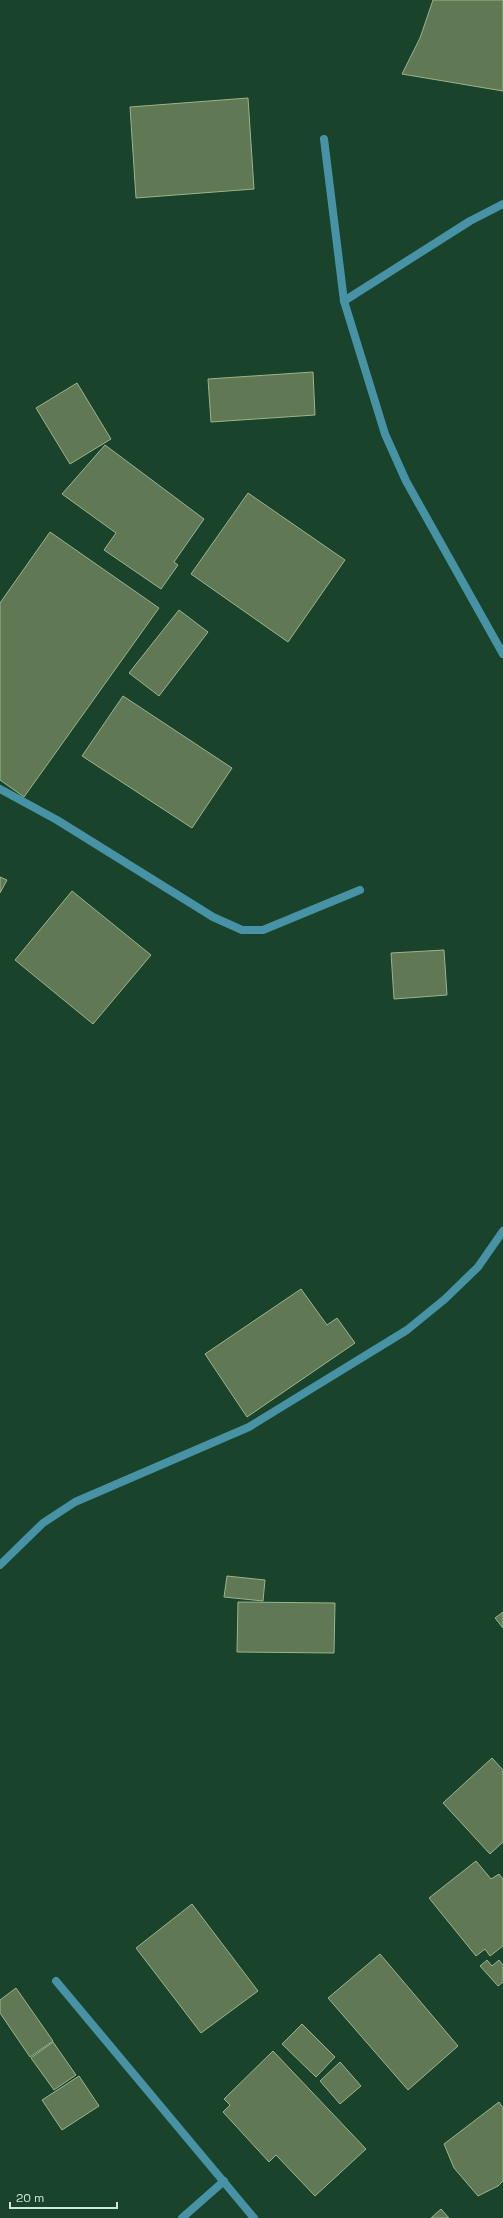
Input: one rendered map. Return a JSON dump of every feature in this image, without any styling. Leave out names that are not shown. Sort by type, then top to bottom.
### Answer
[{"type":"street","points":[[324,139],[344,301],[385,434],[406,481],[503,654]]},
{"type":"street","points":[[344,301],[470,221],[503,204]]},
{"type":"street","points":[[0,789],[57,820],[213,917],[242,930],[264,930],[360,890]]},
{"type":"street","points":[[0,1565],[43,1523],[75,1502],[249,1427],[407,1330],[445,1299],[478,1267],[503,1231]]},
{"type":"street","points":[[56,1981],[254,2218]]},
{"type":"street","points":[[182,2218],[224,2181]]},
{"type":"building","points":[[433,0],[503,0],[503,91],[402,74],[420,38]]},
{"type":"building","points":[[248,98],[254,189],[136,198],[130,107]]},
{"type":"building","points":[[313,372],[315,415],[211,422],[208,379]]},
{"type":"building","points":[[77,383],[111,439],[70,464],[36,408]]},
{"type":"building","points":[[105,445],[204,519],[174,562],[178,565],[161,589],[104,550],[116,533],[62,494]]},
{"type":"building","points":[[248,493],[345,560],[288,642],[191,574]]},
{"type":"building","points":[[50,532],[159,608],[24,797],[0,780],[0,603]]},
{"type":"building","points":[[179,610],[208,632],[159,696],[129,673]]},
{"type":"building","points":[[123,696],[232,768],[192,828],[82,756]]},
{"type":"building","points":[[0,877],[7,880],[0,893]]},
{"type":"building","points":[[72,891],[151,955],[93,1024],[15,960]]},
{"type":"building","points":[[444,950],[447,995],[394,999],[391,953]]},
{"type":"building","points":[[301,1289],[327,1325],[337,1318],[355,1343],[247,1417],[205,1354]]},
{"type":"building","points":[[227,1576],[265,1580],[263,1601],[224,1597]]},
{"type":"building","points":[[238,1602],[335,1603],[334,1653],[237,1652]]},
{"type":"building","points":[[503,1612],[503,1628],[495,1618]]},
{"type":"building","points":[[492,1758],[503,1770],[503,1842],[490,1854],[443,1803]]},
{"type":"building","points":[[476,1861],[491,1879],[499,1874],[503,1879],[503,1946],[490,1956],[485,1949],[476,1956],[429,1898]]},
{"type":"building","points":[[192,1904],[258,1991],[201,2033],[136,1948]]},
{"type":"building","points":[[380,1954],[458,2046],[408,2090],[328,1998]]},
{"type":"building","points":[[487,1960],[492,1966],[499,1960],[503,1965],[503,1982],[498,1986],[480,1966]]},
{"type":"building","points":[[16,1988],[53,2041],[30,2057],[0,2013],[0,2000]]},
{"type":"building","points":[[302,2024],[335,2057],[316,2077],[282,2044]]},
{"type":"building","points":[[53,2042],[76,2075],[54,2090],[31,2058]]},
{"type":"building","points":[[273,2051],[366,2149],[315,2196],[276,2155],[269,2162],[223,2112],[230,2105],[224,2099]]},
{"type":"building","points":[[340,2062],[361,2086],[340,2104],[320,2081]]},
{"type":"building","points":[[79,2076],[99,2106],[62,2130],[42,2100]]},
{"type":"building","points":[[499,2102],[503,2108],[503,2181],[498,2186],[478,2196],[454,2168],[444,2144]]},
{"type":"building","points":[[441,2209],[449,2218],[431,2218]]}]
